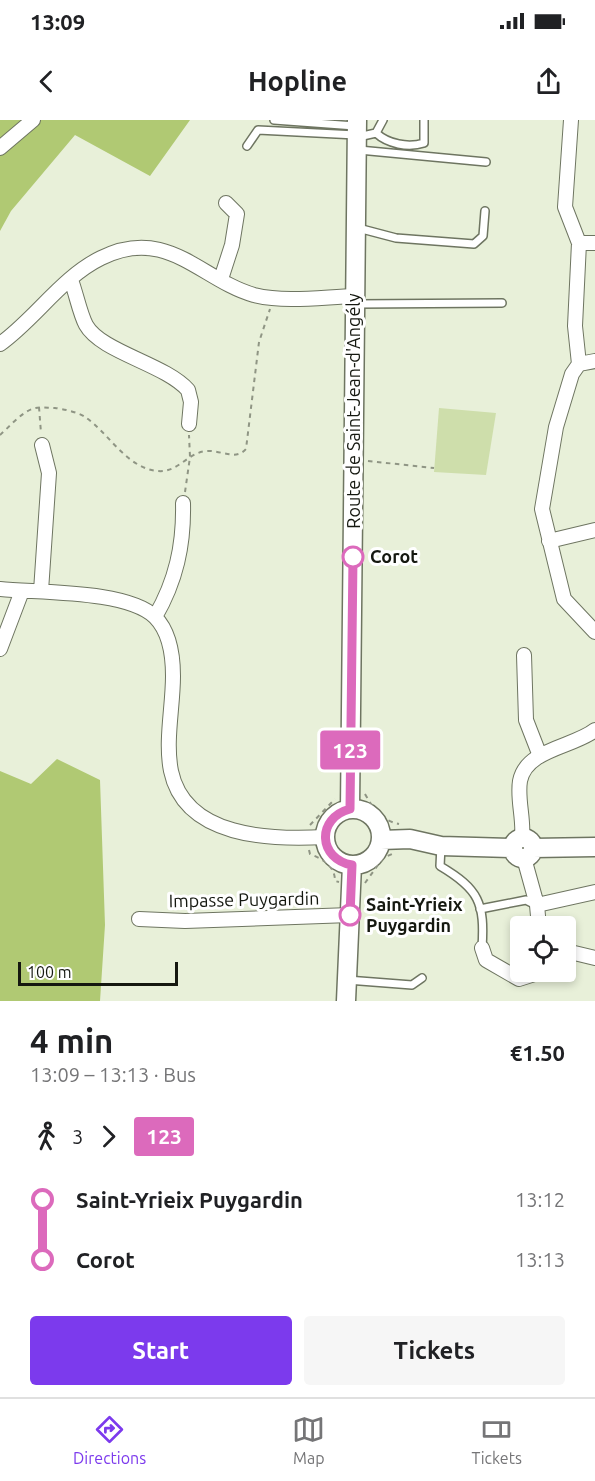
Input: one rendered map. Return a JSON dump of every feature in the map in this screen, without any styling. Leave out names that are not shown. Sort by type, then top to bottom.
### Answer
[{"type":"main road","name":"Route de Saint-Jean-d'Angély","points":[[350,809],[356,134]]},
{"type":"main road","points":[[351,874],[335,860],[326,845],[316,837],[335,815],[350,809],[360,810],[389,834],[441,846],[595,847]]},
{"type":"main road","points":[[346,1001],[351,874],[360,864],[374,855],[389,834]]},
{"type":"street","points":[[0,148],[33,120]]},
{"type":"street","points":[[571,120],[565,207],[579,243],[575,326],[579,364],[572,374],[556,427],[542,509],[564,599],[595,632]]},
{"type":"street","points":[[221,279],[237,225],[237,214],[226,203]]},
{"type":"street","points":[[579,243],[595,243]]},
{"type":"street","points":[[0,344],[71,280],[100,258],[124,250],[145,249],[174,254],[245,292],[274,298],[355,300]]},
{"type":"street","points":[[71,280],[86,325],[97,337],[161,369],[188,390],[191,402],[189,424]]},
{"type":"street","points":[[579,364],[595,361]]},
{"type":"street","points":[[41,591],[49,473],[42,445]]},
{"type":"street","points":[[155,617],[166,599],[177,567],[184,536],[183,503]]},
{"type":"street","points":[[549,541],[595,530]]},
{"type":"street","points":[[0,589],[124,600],[155,617],[164,629],[172,655],[170,760],[177,788],[197,813],[233,832],[316,837]]},
{"type":"street","points":[[0,649],[22,591]]},
{"type":"street","points":[[524,656],[526,720],[540,756]]},
{"type":"street","points":[[538,916],[523,848],[520,781],[527,767],[540,756],[595,730]]},
{"type":"street","points":[[537,905],[595,892]]},
{"type":"street","name":"Impasse Puygardin","points":[[139,919],[185,921],[350,915]]},
{"type":"street","points":[[482,948],[486,960],[510,974]]},
{"type":"street","points":[[576,953],[595,958]]},
{"type":"lane","points":[[274,120],[356,134],[486,162]]},
{"type":"lane","points":[[376,133],[383,120]]},
{"type":"lane","points":[[247,146],[258,130],[376,133],[386,142],[417,145],[424,143],[424,120]]},
{"type":"lane","points":[[356,228],[396,238],[474,244],[483,236],[485,211]]},
{"type":"lane","points":[[355,300],[502,303]]},
{"type":"lane","points":[[441,846],[440,866],[465,880],[474,893],[484,923],[482,948]]},
{"type":"lane","points":[[480,909],[526,900],[537,905]]},
{"type":"lane","points":[[347,980],[412,986],[422,978]]},
{"type":"path","points":[[0,435],[30,410],[39,407],[60,409],[85,416],[127,458],[156,471],[174,470],[190,457],[205,451],[237,456],[246,448],[259,342],[274,298]]},
{"type":"path","points":[[39,407],[42,445]]},
{"type":"path","points":[[183,503],[190,457],[189,424]]},
{"type":"path","points":[[354,460],[434,468]]},
{"type":"path","points":[[338,794],[308,827],[316,837],[310,854],[330,865],[335,873],[335,881],[351,874],[368,883],[375,867],[383,858],[395,854],[389,834]]},
{"type":"green space","points":[[0,120],[190,120],[150,176],[75,135],[11,211],[0,231]]},
{"type":"green space","points":[[439,408],[496,413],[486,475],[434,472]]},
{"type":"green space","points":[[57,759],[100,780],[105,925],[100,1001],[0,1001],[0,771],[31,784]]},
{"type":"bus line","name":"123","points":[[350,915],[352,865],[335,860],[326,845],[325,837],[329,821],[335,815],[350,809],[353,557]]},
{"type":"place","name":"Corot","points":[[353,557]]},
{"type":"place","name":"Saint-Yrieix Puygardin","points":[[350,915]]}]
